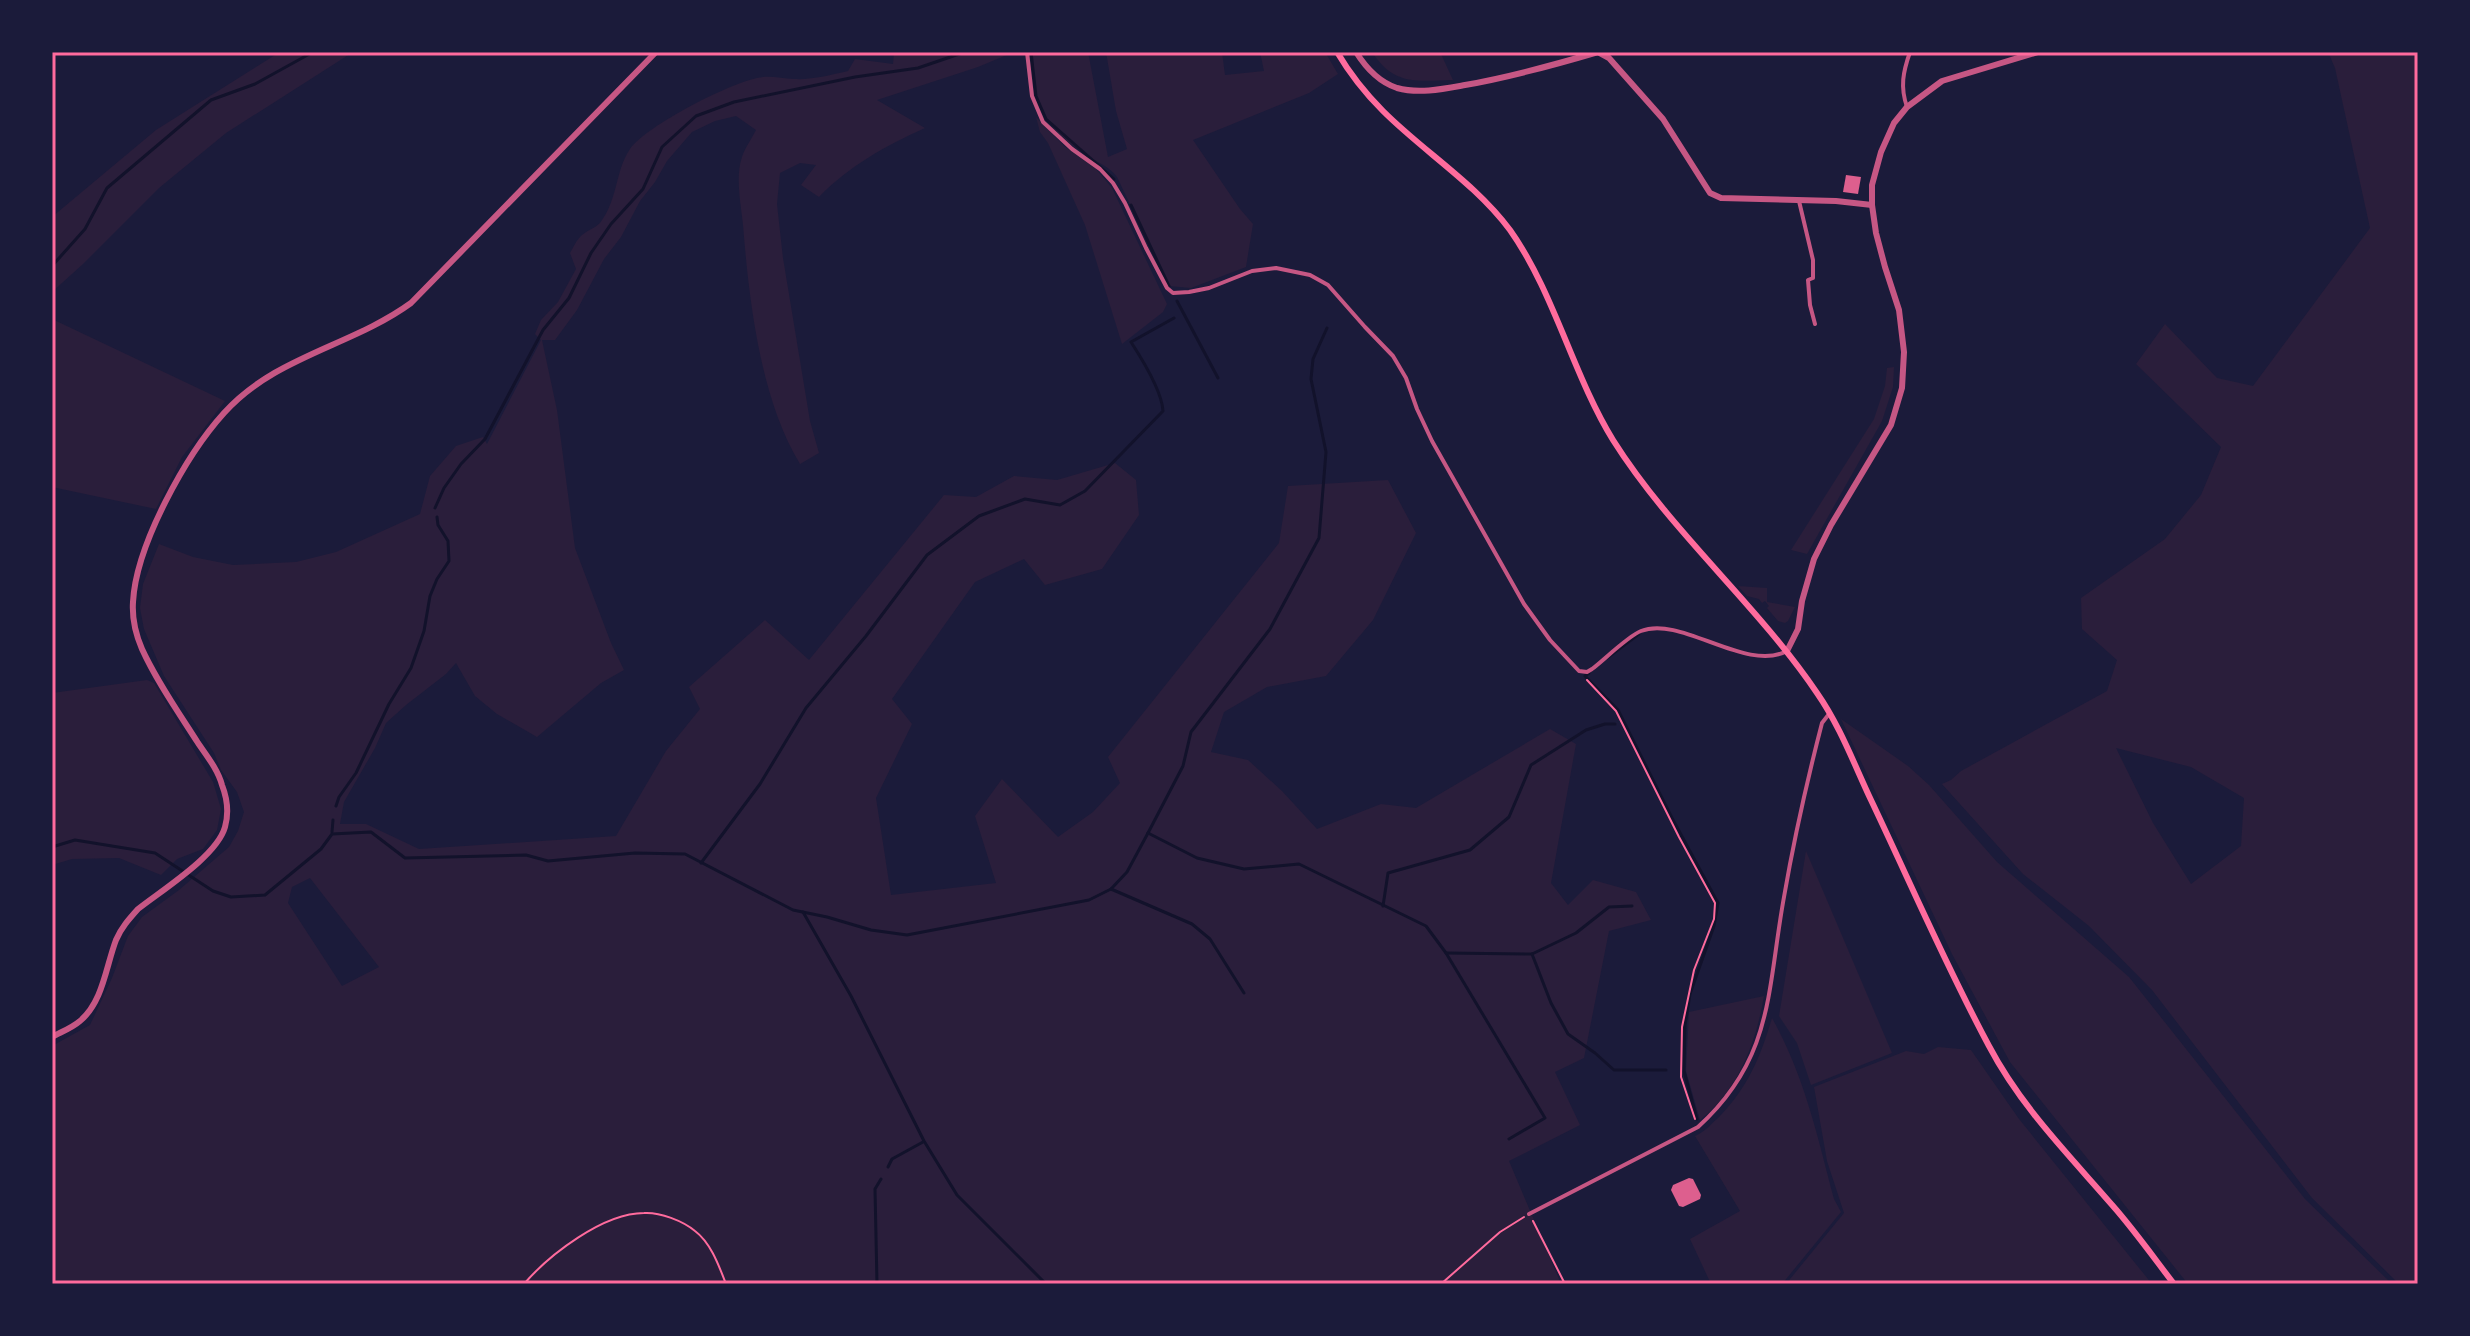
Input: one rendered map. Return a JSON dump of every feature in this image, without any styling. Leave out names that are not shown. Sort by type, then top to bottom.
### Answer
[{"type":"main road","points":[[1337,52],[1362,89],[1382,110],[1466,183],[1509,230],[1526,256],[1586,388],[1614,441],[1702,553],[1787,651],[1830,713],[1974,1017],[2007,1079],[2174,1284]]},
{"type":"street","points":[[52,1037],[80,1022],[89,1011],[117,938],[127,921],[215,846],[221,837],[227,811],[222,782],[155,674],[141,647],[135,625],[133,603],[138,573],[172,489],[206,434],[225,412],[265,377],[372,327],[411,303],[656,52]]},
{"type":"street","points":[[1027,52],[1032,96],[1043,122],[1113,183],[1158,274],[1173,293],[1209,288],[1252,271],[1276,268],[1301,273],[1328,285],[1379,340],[1406,378],[1432,441],[1524,604],[1550,640],[1579,671],[1587,672],[1640,631],[1655,629],[1758,656],[1778,656],[1787,651],[1798,629],[1814,559],[1891,425],[1902,388],[1904,352],[1899,310],[1885,267],[1872,205],[1872,185],[1881,152],[1894,123],[1907,107],[1942,81],[2038,52]]},
{"type":"street","points":[[1356,52],[1367,69],[1395,87],[1415,91],[1517,76],[1598,52],[1609,58],[1662,117],[1710,193],[1721,198],[1872,205]]},
{"type":"street","points":[[1907,107],[1902,91],[1910,52]]},
{"type":"street","points":[[1799,201],[1813,260],[1813,278],[1808,280],[1815,324]]},
{"type":"street","points":[[1529,1214],[1698,1127],[1720,1108],[1735,1088],[1759,1038],[1767,1007],[1794,839],[1822,723],[1830,713]]},
{"type":"path","points":[[1579,671],[1616,711],[1715,903],[1714,919],[1694,970],[1682,1027],[1681,1077],[1692,1113]]},
{"type":"path","points":[[524,1284],[540,1266],[571,1243],[613,1220],[644,1213],[680,1222],[698,1232],[714,1255],[726,1284]]},
{"type":"path","points":[[1529,1214],[1565,1284]]},
{"type":"path","points":[[1441,1284],[1516,1221]]},
{"type":"shaded area","points":[[280,52],[353,52],[226,133],[159,188],[52,292],[52,217],[156,130]]},
{"type":"shaded area","points":[[894,52],[1014,52],[877,100],[925,128],[868,158],[819,197],[801,185],[816,165],[800,163],[780,173],[777,204],[783,258],[810,421],[819,453],[800,464],[775,409],[759,348],[739,182],[742,157],[756,130],[736,116],[715,121],[692,132],[667,161],[621,237],[604,259],[577,310],[555,340],[542,340],[557,410],[575,548],[624,670],[601,683],[537,737],[497,714],[475,696],[456,663],[386,723],[344,802],[340,824],[366,824],[419,849],[616,836],[666,751],[700,709],[689,687],[765,620],[809,660],[944,495],[976,497],[1014,476],[1057,480],[1115,463],[1136,480],[1139,515],[1102,569],[1045,585],[1024,559],[975,582],[892,699],[912,724],[876,798],[891,895],[996,883],[975,816],[1002,779],[1058,837],[1093,812],[1120,783],[1108,757],[1279,543],[1288,486],[1388,480],[1416,533],[1373,620],[1326,676],[1267,687],[1224,712],[1211,752],[1248,760],[1317,829],[1381,804],[1416,808],[1550,729],[1576,744],[1551,883],[1568,905],[1593,880],[1636,892],[1651,920],[1609,931],[1584,1058],[1555,1072],[1580,1125],[1509,1161],[1561,1284],[52,1284],[52,1046],[90,1025],[128,936],[142,917],[229,847],[244,812],[237,792],[164,676],[144,629],[140,608],[143,584],[159,544],[193,557],[233,565],[296,562],[336,552],[420,514],[430,476],[456,446],[483,437],[487,444],[541,340],[535,334],[541,320],[558,302],[576,269],[570,253],[580,237],[600,223],[606,214],[625,158],[639,139],[671,117],[750,80],[828,76],[848,71],[855,59],[893,64]],"holes":[[[310,878],[379,967],[342,986],[288,903],[292,887]]]},
{"type":"shaded area","points":[[1031,52],[1088,52],[1108,157],[1127,149],[1116,111],[1106,52],[1222,52],[1225,75],[1264,71],[1260,52],[1325,52],[1338,74],[1309,93],[1193,140],[1253,224],[1246,267],[1191,288],[1169,286],[1117,177],[1067,141],[1048,120],[1036,95]]},
{"type":"shaded area","points":[[1372,52],[1440,52],[1453,80],[1417,81],[1398,76],[1380,63]]},
{"type":"shaded area","points":[[2328,52],[2418,52],[2418,1284],[2399,1284],[2312,1198],[2152,990],[2089,926],[2023,874],[1942,784],[2107,691],[2117,660],[2082,629],[2081,598],[2165,539],[2201,495],[2221,447],[2136,364],[2165,324],[2217,378],[2253,386],[2370,228],[2335,68]],"holes":[[[2116,748],[2191,767],[2244,798],[2241,846],[2191,884],[2153,823]]]},
{"type":"shaded area","points":[[1036,117],[1064,146],[1096,169],[1112,188],[1167,304],[1163,312],[1122,344],[1085,225],[1048,143],[1040,132]]},
{"type":"shaded area","points":[[52,319],[225,401],[182,457],[156,509],[52,487]]},
{"type":"shaded area","points":[[1894,367],[1893,387],[1882,421],[1807,554],[1791,550],[1874,419],[1885,386],[1887,368]]},
{"type":"shaded area","points":[[1738,586],[1767,588],[1767,602],[1795,607],[1788,621],[1778,621],[1765,601],[1762,603],[1747,596]]},
{"type":"shaded area","points":[[147,680],[154,683],[213,782],[221,809],[217,830],[203,849],[177,859],[161,875],[119,858],[72,859],[52,865],[52,693]]},
{"type":"shaded area","points":[[1841,719],[1908,766],[1929,785],[1997,862],[2129,977],[2305,1199],[2392,1284],[2188,1284],[2010,1062],[1952,954]]},
{"type":"shaded area","points":[[1806,851],[1892,1053],[1811,1085],[1797,1043],[1779,1016]]},
{"type":"shaded area","points":[[1764,996],[1756,1031],[1735,1080],[1700,1120],[1686,1071],[1689,1012]]},
{"type":"shaded area","points":[[1772,1018],[1802,1084],[1834,1199],[1841,1212],[1782,1284],[1711,1284],[1690,1239],[1740,1211],[1695,1136],[1719,1117],[1745,1083],[1758,1059]]},
{"type":"shaded area","points":[[1938,1047],[1971,1050],[2019,1119],[2152,1284],[1786,1284],[1844,1213],[1827,1161],[1814,1087],[1906,1051],[1924,1054]]},
{"type":"building","points":[[1846,175],[1861,177],[1858,194],[1843,192]]},
{"type":"building","points":[[1693,1179],[1700,1199],[1679,1206],[1671,1190],[1673,1185]]},
{"type":"waterway","points":[[52,266],[85,229],[107,188],[211,100],[255,84],[313,52]]},
{"type":"waterway","points":[[435,508],[444,488],[461,464],[485,439],[543,330],[569,298],[591,253],[611,224],[643,189],[662,147],[696,116],[734,102],[855,77],[918,68],[965,52]]},
{"type":"waterway","points":[[1031,52],[1036,96],[1046,119],[1114,179]]},
{"type":"waterway","points":[[1131,205],[1169,286]]},
{"type":"waterway","points":[[1177,301],[1218,378]]},
{"type":"waterway","points":[[701,863],[760,784],[806,708],[927,555],[979,516],[1025,499],[1060,505],[1085,491],[1163,411],[1155,385],[1131,342],[1174,318]]},
{"type":"waterway","points":[[1148,833],[1183,766],[1191,732],[1270,629],[1319,538],[1326,452],[1311,379],[1313,359],[1327,328]]},
{"type":"waterway","points":[[336,806],[411,668],[424,631],[430,596],[449,561],[448,541],[438,525],[437,517]]},
{"type":"waterway","points":[[1607,658],[1639,634]]},
{"type":"waterway","points":[[1589,673],[1585,676],[1618,710],[1718,903],[1714,926],[1690,994],[1685,1025],[1684,1071],[1697,1119]]},
{"type":"waterway","points":[[1383,906],[1388,873],[1470,850],[1509,817],[1531,765],[1586,730],[1615,724]]},
{"type":"waterway","points":[[332,832],[333,820]]},
{"type":"waterway","points":[[52,847],[75,840],[155,853],[213,891],[231,897],[265,895],[321,849],[332,834],[371,832],[405,858],[526,855],[548,861],[635,853],[685,854],[793,910],[871,930],[907,935],[1089,900],[1111,889],[1127,872],[1148,833],[1197,858],[1244,869],[1299,864],[1426,926],[1446,953],[1545,1118],[1509,1139]]},
{"type":"waterway","points":[[1111,889],[1192,924],[1210,939],[1244,993]]},
{"type":"waterway","points":[[1446,953],[1532,954],[1576,933],[1609,907],[1632,906]]},
{"type":"waterway","points":[[803,912],[851,996],[924,1141],[957,1195],[1046,1284]]},
{"type":"waterway","points":[[1532,954],[1551,1003],[1568,1034],[1614,1070],[1666,1070]]},
{"type":"waterway","points":[[888,1167],[892,1159],[923,1142]]},
{"type":"waterway","points":[[877,1284],[875,1189],[881,1179]]}]
